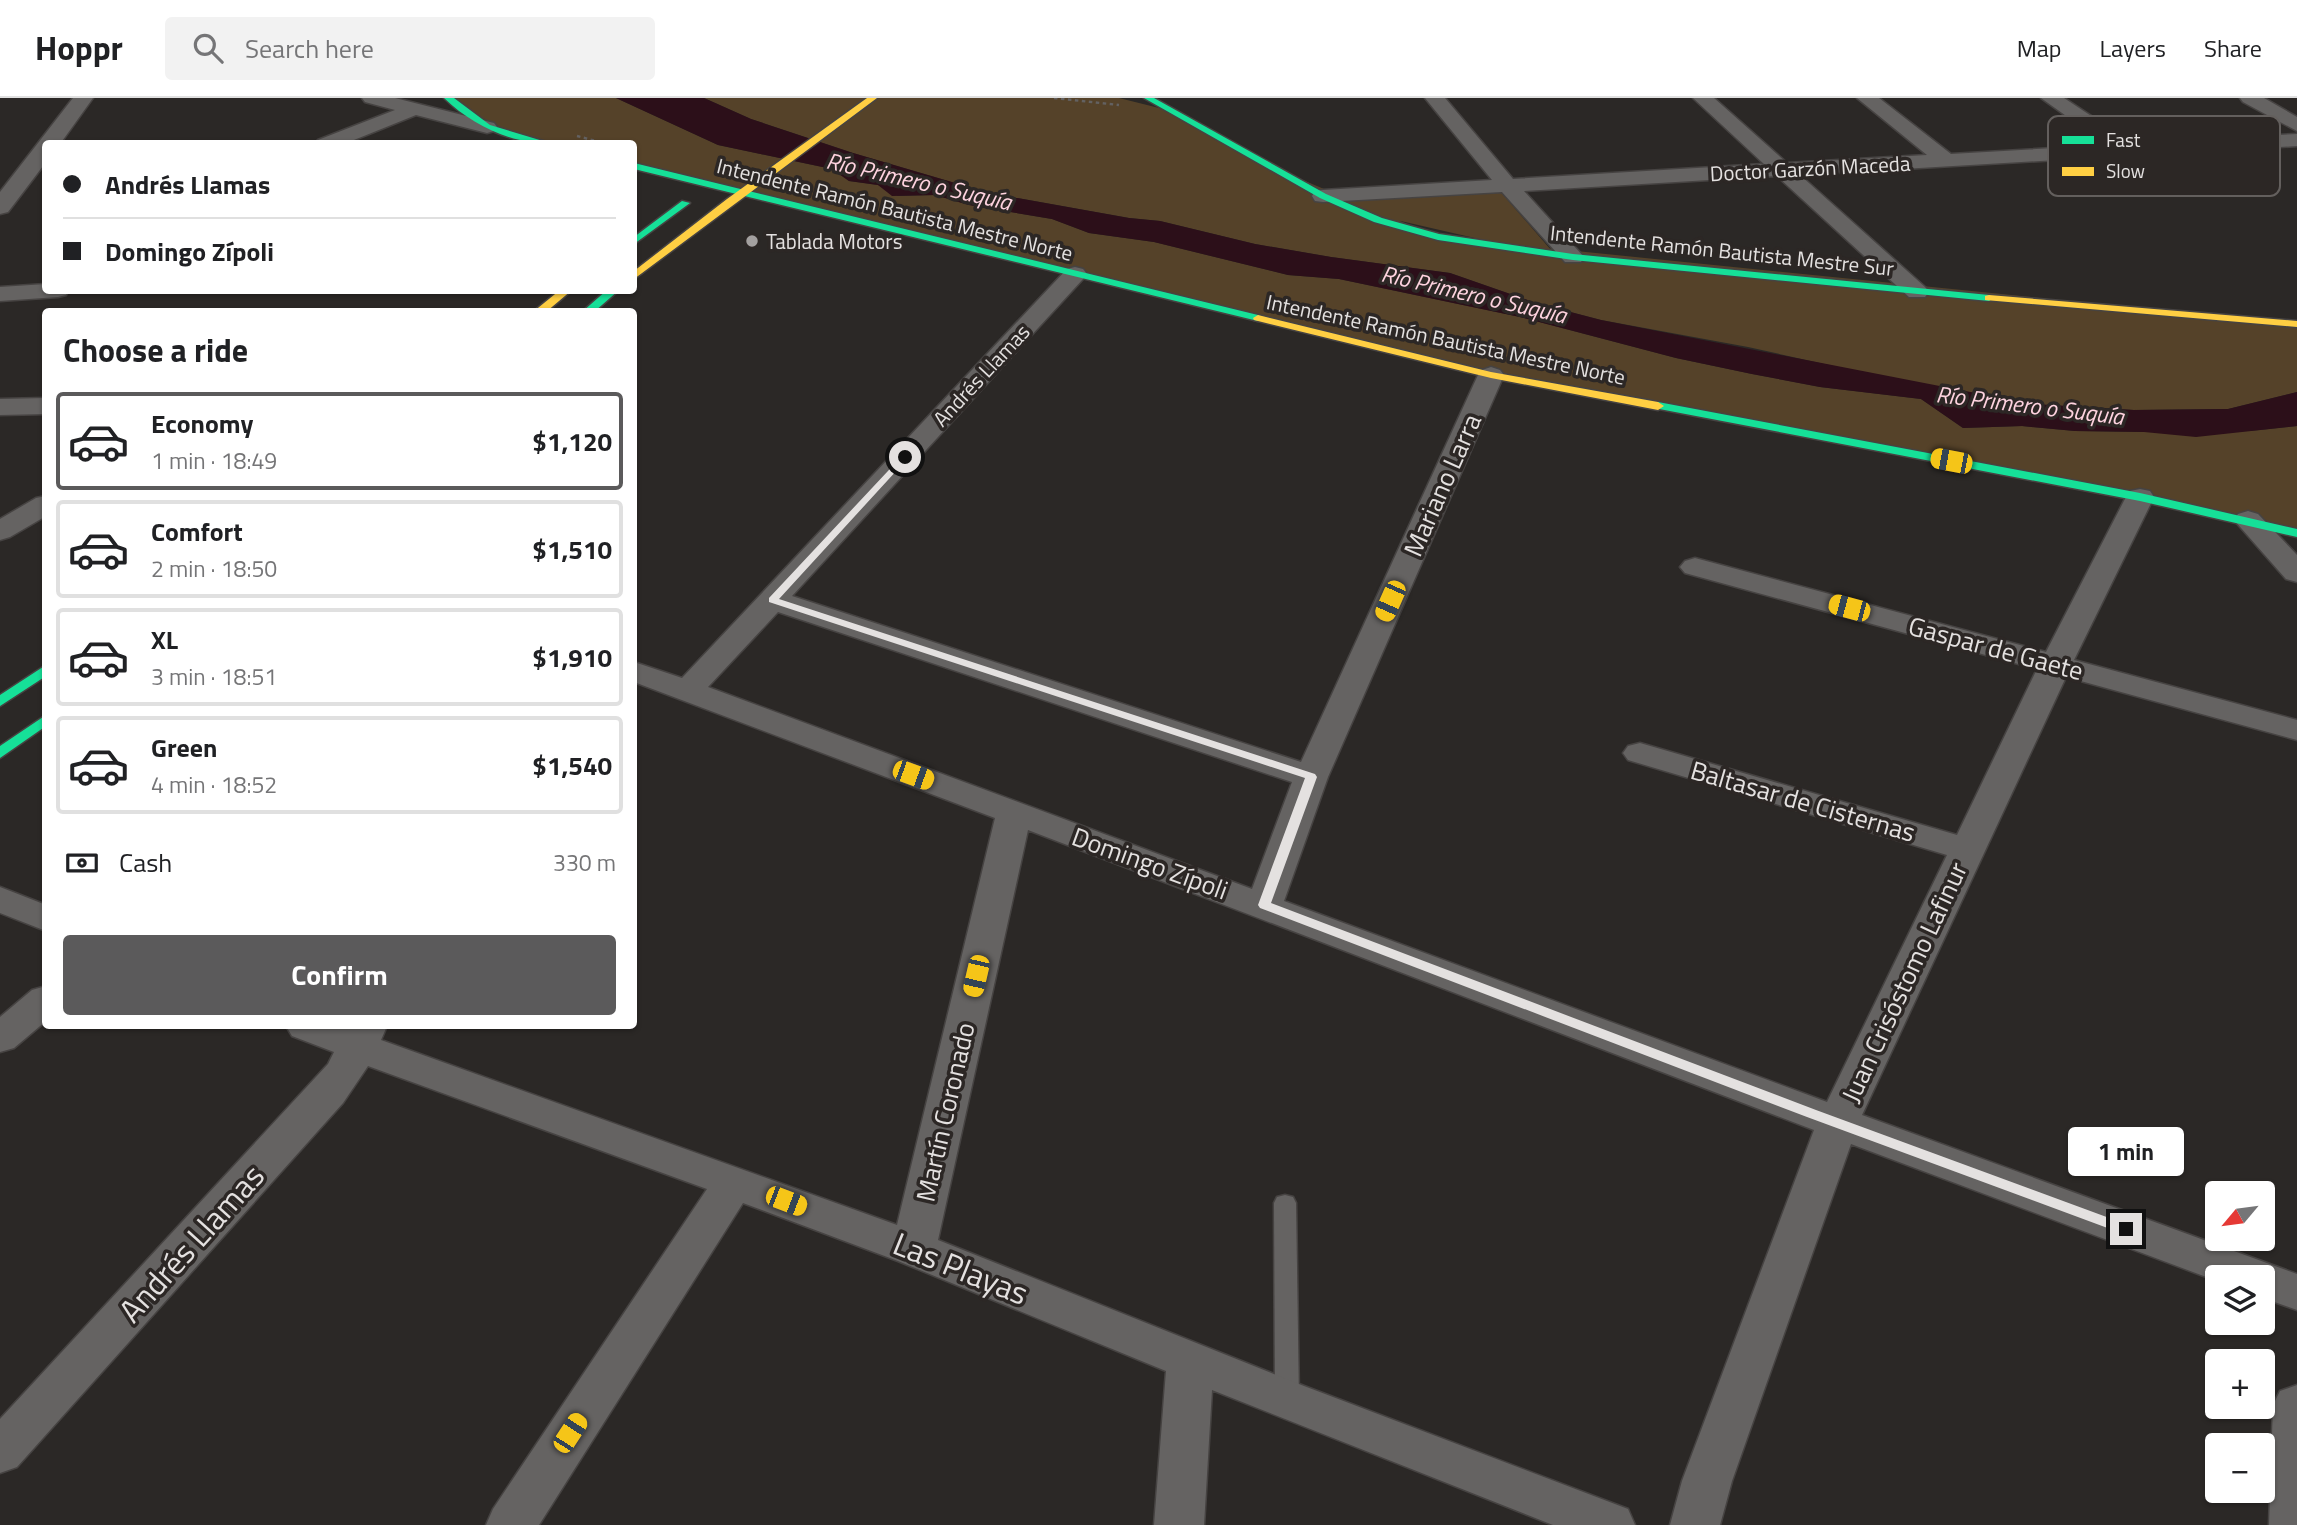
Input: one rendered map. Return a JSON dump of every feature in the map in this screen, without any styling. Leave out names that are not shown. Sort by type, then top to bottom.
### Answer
[{"type":"main road","points":[[448,98],[487,127],[534,140]]},
{"type":"main road","points":[[637,274],[873,98]]},
{"type":"main road","name":"Intendente Ramón Bautista Mestre Sur","points":[[1142,100],[1171,111],[1323,196],[1378,220],[1425,234],[1573,257],[1917,292],[2297,324]]},
{"type":"main road","name":"Intendente Ramón Bautista Mestre Norte","points":[[637,166],[722,177],[742,193],[1491,374],[2140,497],[2297,533]]},
{"type":"main road","points":[[637,239],[722,177]]},
{"type":"main road","points":[[543,308],[562,294]]},
{"type":"main road","points":[[592,308],[609,294]]},
{"type":"main road","points":[[0,702],[42,672]]},
{"type":"main road","points":[[0,753],[42,722]]},
{"type":"street","points":[[51,140],[83,98]]},
{"type":"street","points":[[372,98],[487,127]]},
{"type":"street","points":[[1435,98],[1507,185],[1573,257]]},
{"type":"street","points":[[1703,98],[1917,292]]},
{"type":"street","points":[[1867,98],[1947,161]]},
{"type":"street","points":[[2051,98],[2077,116]]},
{"type":"street","points":[[2250,98],[2297,125]]},
{"type":"street","points":[[335,140],[414,109]]},
{"type":"street","points":[[3,200],[42,151]]},
{"type":"street","name":"Doctor Garzón Maceda","points":[[1323,196],[2048,155]]},
{"type":"street","points":[[3,200],[33,194]]},
{"type":"street","name":"Andrés Llamas","points":[[687,691],[1074,274]]},
{"type":"street","points":[[0,293],[42,291]]},
{"type":"street","name":"Mariano Larra","points":[[1264,905],[1311,777],[1491,374]]},
{"type":"street","points":[[0,407],[42,406]]},
{"type":"street","name":"Juan Crisóstomo Lafinur","points":[[1695,1525],[1707,1481],[1838,1124],[1966,849],[2140,497]]},
{"type":"street","points":[[0,531],[42,505]]},
{"type":"street","points":[[2248,520],[2297,573]]},
{"type":"street","name":"Gaspar de Gaete","points":[[1695,566],[2297,730]]},
{"type":"street","points":[[773,600],[1311,777]]},
{"type":"street","name":"Domingo Zípoli","points":[[637,672],[1264,905],[1838,1124],[2222,1265]]},
{"type":"street","name":"Baltasar de Cisternas","points":[[1640,752],[1966,849]]},
{"type":"street","name":"Martín Coronado","points":[[914,1249],[1014,812]]},
{"type":"street","points":[[0,899],[42,917]]},
{"type":"street","points":[[0,1038],[42,1002]]},
{"type":"street","name":"Las Playas","points":[[323,1029],[363,1036],[914,1249],[1610,1525]]},
{"type":"street","name":"Andrés Llamas","points":[[0,1452],[328,1093],[344,1072],[363,1036]]},
{"type":"street","points":[[511,1525],[734,1181]]},
{"type":"street","points":[[2275,1284],[2297,1292]]},
{"type":"street","points":[[1179,1525],[1190,1360]]},
{"type":"street","points":[[2294,1525],[2297,1405]]},
{"type":"lane","points":[[1285,1203],[1287,1399]]},
{"type":"shaded area","points":[[448,98],[616,98],[718,145],[832,169],[849,181],[878,185],[898,196],[935,195],[969,205],[1052,219],[1089,233],[1154,242],[1288,275],[1339,279],[1520,317],[1676,358],[1752,374],[1820,387],[1921,399],[1963,428],[2022,426],[2075,431],[2144,432],[2250,431],[2297,426],[2297,533],[1491,375],[637,167],[637,140],[537,140],[487,127]]},
{"type":"shaded area","points":[[704,98],[1119,98],[1171,111],[1253,159],[1438,237],[2297,324],[2297,392],[2228,409],[2134,410],[2032,404],[1910,383],[1748,347],[1601,320],[1536,303],[1450,273],[1255,244],[1160,221],[989,193],[853,153],[751,119]]},
{"type":"shaded area","points":[[1499,190],[1551,250],[1492,242],[1392,219],[1342,199]]},
{"type":"water","name":"Río Primero o Suquía","points":[[616,98],[704,98],[751,119],[853,153],[989,193],[1160,221],[1255,244],[1450,273],[1536,303],[1601,320],[2032,404],[2134,410],[2228,409],[2297,392],[2297,426],[2196,437],[2022,426],[1963,428],[1921,399],[1820,387],[1752,374],[1676,358],[1520,317],[1339,279],[1288,275],[1154,242],[1089,233],[1052,219],[969,205],[935,195],[892,196],[878,185],[849,181],[832,169],[718,145]]},
{"type":"traffic: fast","points":[[448,98],[487,127],[534,140]]},
{"type":"traffic: fast","points":[[1148,98],[1323,196],[1378,220],[1438,237],[1573,257],[1989,298]]},
{"type":"traffic: fast","points":[[637,167],[1258,318]]},
{"type":"traffic: fast","points":[[637,239],[685,203]]},
{"type":"traffic: fast","points":[[592,308],[609,294]]},
{"type":"traffic: fast","points":[[1658,406],[2140,497],[2297,533]]},
{"type":"traffic: fast","points":[[0,702],[42,672]]},
{"type":"traffic: fast","points":[[0,753],[42,722]]},
{"type":"traffic: slow","points":[[637,274],[730,201],[873,98]]},
{"type":"traffic: slow","points":[[543,308],[562,294]]},
{"type":"traffic: slow","points":[[1989,298],[2297,324]]},
{"type":"traffic: slow","points":[[1258,318],[1491,375],[1658,406]]},
{"type":"place","name":"Tablada Motors","points":[[752,241]]},
{"type":"route","points":[[905,457],[773,600],[1311,777],[1264,905],[1811,1114],[2126,1229]]}]
